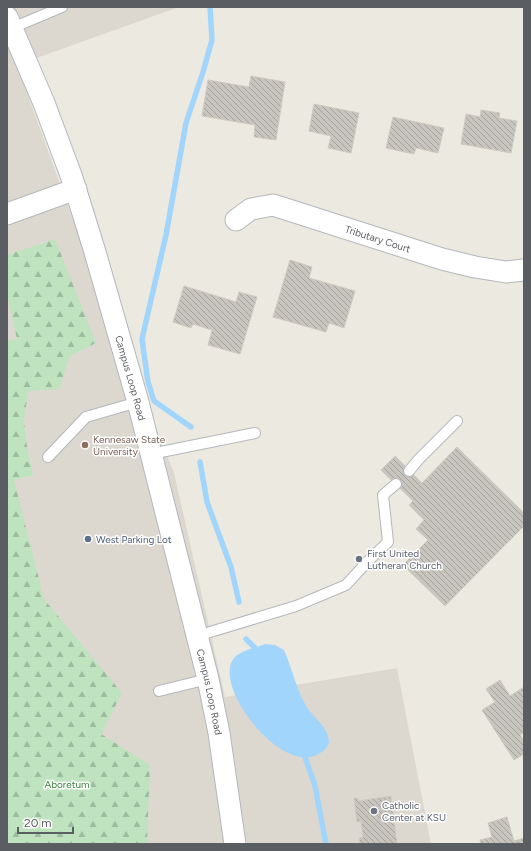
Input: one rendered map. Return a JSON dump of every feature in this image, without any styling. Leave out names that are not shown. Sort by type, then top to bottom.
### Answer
[{"type":"street","name":"Campus Loop Road","points":[[10,23],[44,103],[76,190],[138,402],[208,679],[218,733],[230,841]]},
{"type":"street","points":[[7,214],[76,190]]},
{"type":"street","name":"Tributary Court","points":[[236,220],[251,209],[273,205],[442,259],[475,267],[506,272],[524,270]]},
{"type":"lane","points":[[10,23],[62,7]]},
{"type":"lane","points":[[48,457],[86,418],[138,402]]},
{"type":"lane","points":[[410,471],[420,458],[457,421]]},
{"type":"lane","points":[[151,454],[255,433]]},
{"type":"lane","points":[[196,636],[296,606],[346,585],[388,542],[384,495],[396,484]]},
{"type":"lane","points":[[159,691],[208,679]]},
{"type":"shaded area","name":"Kennesaw State University","points":[[7,7],[179,7],[17,65],[69,209],[174,473],[225,697],[397,668],[431,844],[7,844]]},
{"type":"green space","name":"Aboretum","points":[[55,239],[96,343],[70,356],[59,389],[28,391],[24,422],[33,475],[14,480],[44,599],[122,693],[101,734],[150,765],[147,844],[7,844],[7,341],[17,339],[7,294],[7,255]]},
{"type":"water","points":[[265,644],[275,645],[284,650],[304,702],[327,733],[329,742],[326,749],[320,753],[305,757],[287,753],[270,741],[254,724],[241,706],[232,687],[230,670],[235,657],[245,651]]},
{"type":"building","points":[[251,76],[285,82],[276,140],[254,137],[255,125],[202,116],[208,80],[249,87]]},
{"type":"building","points":[[314,104],[359,113],[351,153],[328,148],[331,136],[309,131]]},
{"type":"building","points":[[481,110],[500,113],[499,118],[517,121],[511,153],[461,144],[466,114],[480,117]]},
{"type":"building","points":[[393,117],[444,128],[438,153],[416,148],[414,154],[386,148]]},
{"type":"building","points":[[290,260],[312,267],[309,278],[355,291],[344,328],[329,323],[326,332],[273,317]]},
{"type":"building","points":[[184,286],[236,302],[239,292],[257,297],[240,354],[208,345],[212,330],[193,324],[191,328],[173,322]]},
{"type":"building","points":[[457,447],[524,513],[524,526],[445,606],[403,565],[428,540],[416,529],[424,520],[409,505],[413,501],[381,470],[395,456],[422,483]]},
{"type":"building","points":[[500,680],[510,696],[524,687],[524,732],[520,735],[524,741],[524,754],[514,760],[482,710],[495,702],[486,689]]},
{"type":"building","name":"Catholic Center at KSU","points":[[391,796],[397,844],[360,844],[359,838],[363,837],[361,821],[357,822],[354,798],[358,798],[358,801]]},
{"type":"building","points":[[507,817],[514,841],[524,838],[524,844],[481,844],[480,840],[492,837],[488,823]]},
{"type":"waterway","points":[[191,427],[154,401],[148,382],[142,339],[166,235],[186,123],[212,40],[210,7]]},
{"type":"waterway","points":[[200,462],[207,502],[231,567],[239,602]]},
{"type":"waterway","points":[[246,639],[255,648]]},
{"type":"waterway","points":[[305,757],[315,786],[326,844]]},
{"type":"place","name":"Kennesaw State University","points":[[85,445]]},
{"type":"place","name":"West Parking Lot","points":[[88,539]]},
{"type":"place","name":"First United Lutheran Church","points":[[359,559]]},
{"type":"place","name":"Catholic Center at KSU","points":[[374,811]]}]
